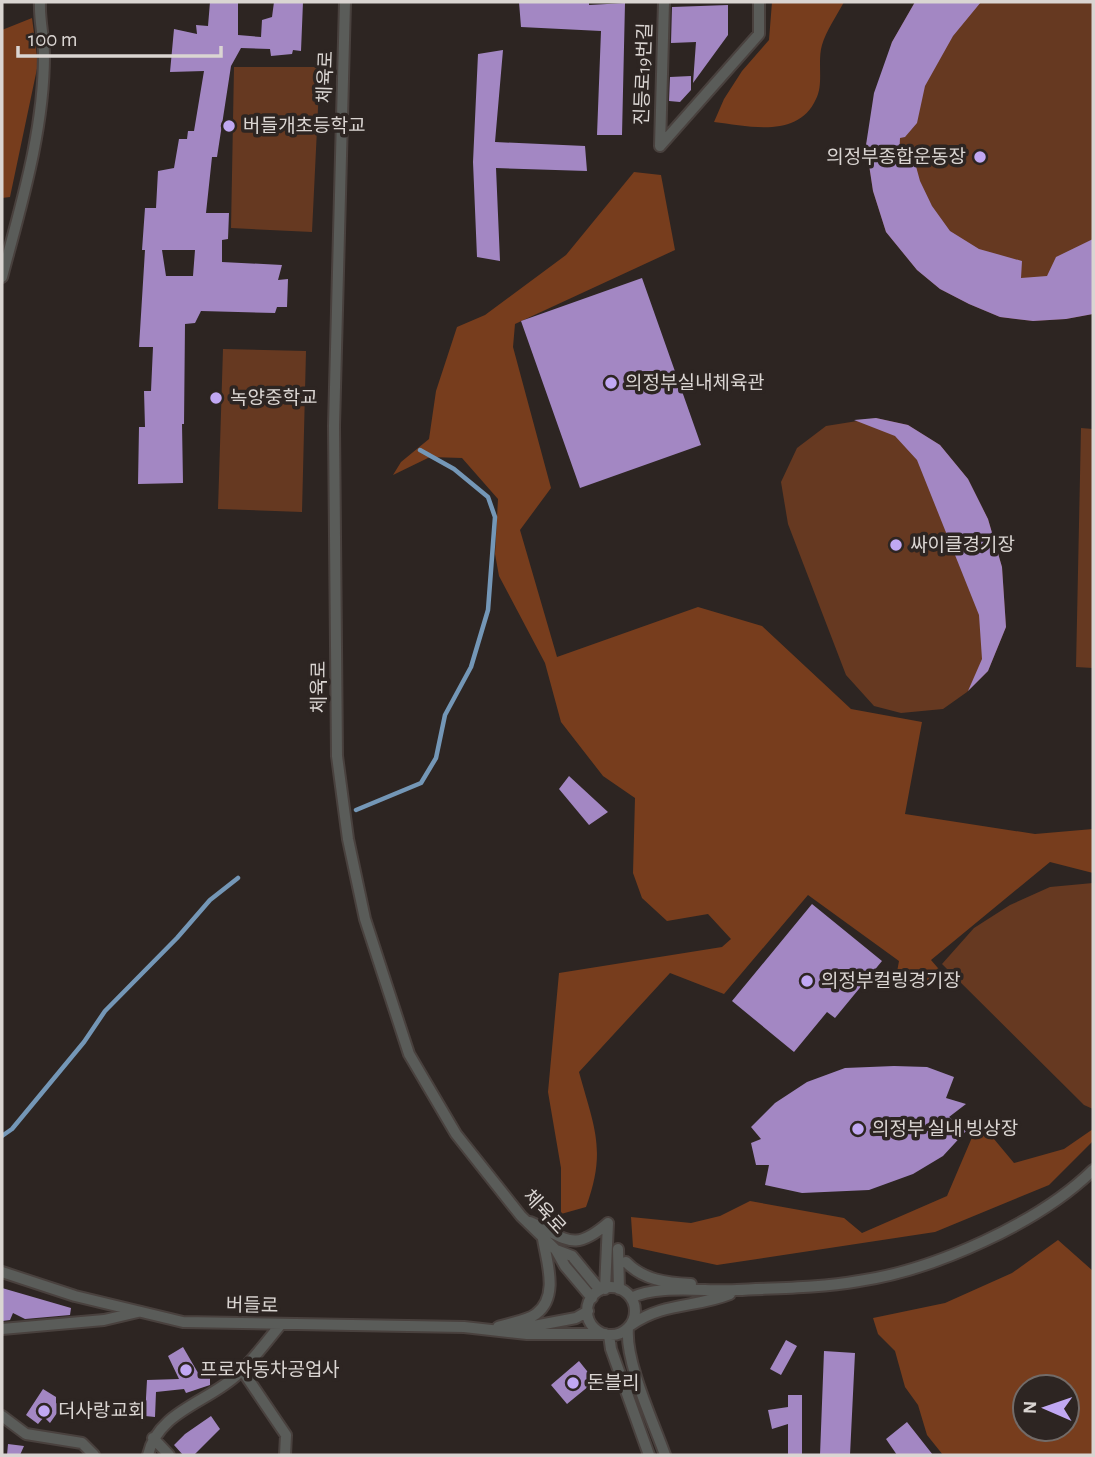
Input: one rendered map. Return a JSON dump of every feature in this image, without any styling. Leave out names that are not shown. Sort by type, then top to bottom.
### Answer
[{"type":"street","points":[[2,277],[28,181],[42,94],[44,53],[40,2]]},
{"type":"street","name":"체육로","points":[[345,2],[334,438],[337,756],[348,839],[365,919],[409,1055],[456,1134],[522,1216],[556,1250],[565,1266],[599,1292]]},
{"type":"street","name":"진등로19번길","points":[[664,2],[660,146],[759,34],[759,2]]},
{"type":"street","points":[[631,1298],[657,1291],[739,1290],[861,1281],[915,1267],[1007,1231],[1093,1170]]},
{"type":"street","points":[[508,1331],[576,1318],[588,1311],[599,1292],[608,1223],[582,1242],[569,1241],[522,1216]]},
{"type":"street","points":[[491,1329],[535,1315],[547,1301],[550,1281],[543,1239]]},
{"type":"street","points":[[618,1249],[619,1289]]},
{"type":"street","points":[[626,1262],[638,1273],[660,1281],[739,1290]]},
{"type":"street","name":"버들로","points":[[2,1272],[75,1296],[183,1322],[491,1329],[527,1334],[607,1335]]},
{"type":"street","points":[[599,1292],[619,1289],[631,1298],[635,1311],[627,1339],[665,1455]]},
{"type":"street","points":[[588,1311],[593,1326],[607,1335],[620,1334],[648,1313],[716,1300],[739,1290]]},
{"type":"street","points":[[2,1329],[104,1320],[140,1312]]},
{"type":"street","points":[[148,1455],[153,1438],[171,1419],[237,1376],[281,1324]]},
{"type":"street","points":[[607,1335],[649,1455]]},
{"type":"street","points":[[242,1370],[286,1435],[285,1455]]},
{"type":"street","points":[[2,1416],[26,1434],[82,1443],[94,1455]]},
{"type":"street","points":[[153,1438],[169,1455]]},
{"type":"shaded area","points":[[772,2],[844,2],[822,45],[820,87],[816,99],[808,112],[785,125],[757,127],[714,122],[724,99],[742,71],[769,40]]},
{"type":"shaded area","name":"의정부종합운동장","points":[[915,2],[1093,2],[1093,314],[1033,321],[1000,317],[940,289],[917,270],[886,232],[873,191],[866,145],[892,42]]},
{"type":"shaded area","points":[[32,18],[38,64],[10,197],[2,198],[2,30]]},
{"type":"shaded area","points":[[234,67],[320,67],[312,232],[231,228]]},
{"type":"shaded area","points":[[634,172],[661,175],[675,250],[515,324],[513,347],[551,488],[520,530],[557,657],[698,607],[762,626],[851,709],[922,722],[905,814],[1035,834],[1093,829],[1093,873],[1050,862],[931,960],[950,982],[895,983],[899,961],[808,895],[724,994],[670,973],[579,1072],[596,1139],[596,1170],[586,1207],[561,1214],[561,1168],[548,1092],[559,973],[722,947],[731,939],[708,914],[667,921],[642,898],[633,873],[635,798],[603,776],[561,722],[545,663],[499,576],[495,554],[498,499],[462,458],[430,457],[393,475],[401,462],[429,439],[436,391],[457,327],[485,315],[566,255]]},
{"type":"shaded area","points":[[223,349],[306,351],[302,512],[218,509]]},
{"type":"shaded area","name":"싸이클경기장","points":[[876,418],[908,425],[940,445],[968,479],[988,519],[1002,567],[1006,627],[988,671],[967,692],[943,709],[901,713],[874,706],[846,675],[788,524],[781,482],[797,448],[826,426]]},
{"type":"shaded area","points":[[1081,428],[1093,429],[1093,668],[1076,667]]},
{"type":"shaded area","points":[[1093,883],[1093,1109],[1084,1105],[942,964],[974,928],[1010,905],[1050,887]]},
{"type":"shaded area","points":[[979,1121],[1014,1163],[1064,1149],[1093,1129],[1093,1141],[1049,1185],[935,1232],[717,1265],[633,1247],[631,1217],[691,1223],[720,1216],[750,1201],[844,1218],[862,1233],[947,1196]]},
{"type":"shaded area","points":[[1058,1240],[1093,1271],[1093,1455],[943,1455],[927,1435],[918,1405],[905,1387],[895,1351],[878,1334],[873,1318],[945,1303],[1012,1273]]},
{"type":"building","points":[[210,2],[238,2],[238,35],[261,37],[262,20],[272,17],[274,2],[303,2],[301,51],[293,50],[292,54],[271,56],[270,49],[241,48],[231,66],[217,157],[212,157],[206,213],[229,213],[228,239],[222,240],[222,262],[282,265],[278,280],[288,279],[287,307],[277,307],[275,313],[201,311],[195,323],[185,324],[183,483],[138,484],[139,427],[145,427],[144,391],[151,391],[153,347],[139,347],[145,208],[156,208],[158,171],[174,168],[179,139],[187,139],[188,131],[194,131],[204,71],[170,72],[174,29],[197,34],[196,25],[208,26]],"holes":[[[162,250],[195,250],[193,276],[166,276]]]},
{"type":"building","points":[[519,2],[589,5],[625,3],[622,135],[597,135],[601,31],[521,27]]},
{"type":"building","points":[[915,2],[981,2],[953,36],[925,86],[917,123],[905,137],[900,138],[899,160],[914,159],[920,181],[932,206],[950,231],[979,249],[1022,261],[1021,278],[1047,276],[1056,257],[1093,239],[1093,314],[1033,321],[1000,317],[940,289],[917,270],[886,232],[873,191],[866,145],[874,93],[892,42]]},
{"type":"building","points":[[728,5],[728,35],[693,83],[696,42],[671,43],[672,7]]},
{"type":"building","points":[[503,50],[495,142],[585,146],[587,171],[496,168],[500,261],[477,257],[473,162],[478,54]]},
{"type":"building","points":[[691,76],[691,90],[680,102],[669,101],[670,77]]},
{"type":"building","name":"의정부실내체육관","points":[[642,278],[701,445],[580,488],[521,321]]},
{"type":"building","points":[[876,418],[908,425],[940,445],[968,479],[988,519],[1002,567],[1006,627],[988,671],[968,691],[982,659],[979,615],[917,460],[895,436],[854,420]]},
{"type":"building","points":[[569,776],[608,812],[589,825],[559,789]]},
{"type":"building","name":"의정부컬링경기장","points":[[812,904],[882,961],[835,1018],[827,1012],[794,1052],[732,1001]]},
{"type":"building","name":"의정부 실내 빙상장","points":[[927,1067],[954,1077],[946,1098],[966,1104],[949,1117],[966,1131],[943,1156],[913,1174],[869,1190],[802,1193],[765,1185],[769,1165],[756,1165],[751,1143],[761,1139],[751,1127],[775,1103],[807,1082],[845,1068]]},
{"type":"building","points":[[2,1288],[71,1308],[70,1315],[25,1319],[13,1313],[10,1320],[2,1321]]},
{"type":"building","points":[[786,1340],[797,1346],[781,1375],[770,1369]]},
{"type":"building","points":[[183,1347],[201,1378],[210,1378],[210,1385],[186,1393],[184,1389],[156,1392],[155,1417],[145,1416],[147,1380],[179,1379],[168,1356]]},
{"type":"building","points":[[824,1351],[855,1353],[850,1455],[820,1455]]},
{"type":"building","name":"돈블리","points":[[579,1361],[595,1381],[567,1404],[551,1385]]},
{"type":"building","name":"더사랑교회","points":[[43,1389],[56,1397],[56,1403],[62,1406],[50,1423],[44,1417],[38,1424],[26,1415]]},
{"type":"building","points":[[788,1395],[802,1395],[802,1455],[788,1455],[788,1424],[772,1429],[768,1410],[788,1407]]},
{"type":"building","points":[[211,1416],[220,1429],[194,1455],[183,1455],[174,1445]]},
{"type":"building","points":[[907,1422],[933,1455],[897,1455],[886,1439]]},
{"type":"building","points":[[8,1444],[24,1446],[20,1455],[7,1455]]},
{"type":"waterway","points":[[356,810],[421,783],[436,758],[445,715],[471,667],[488,610],[495,517],[488,497],[454,469],[420,450]]},
{"type":"waterway","points":[[2,1136],[12,1129],[84,1042],[105,1011],[177,938],[210,900],[238,878]]},
{"type":"place","name":"버들개초등학교","points":[[229,126]]},
{"type":"place","name":"의정부종합운동장","points":[[980,157]]},
{"type":"place","name":"의정부실내체육관","points":[[611,383]]},
{"type":"place","name":"녹양중학교","points":[[216,398]]},
{"type":"place","name":"싸이클경기장","points":[[896,545]]},
{"type":"place","name":"의정부컬링경기장","points":[[807,981]]},
{"type":"place","name":"의정부 실내 빙상장","points":[[858,1129]]},
{"type":"place","name":"프로자동차공업사","points":[[186,1370]]},
{"type":"place","name":"돈블리","points":[[573,1383]]},
{"type":"place","name":"더사랑교회","points":[[44,1411]]}]
